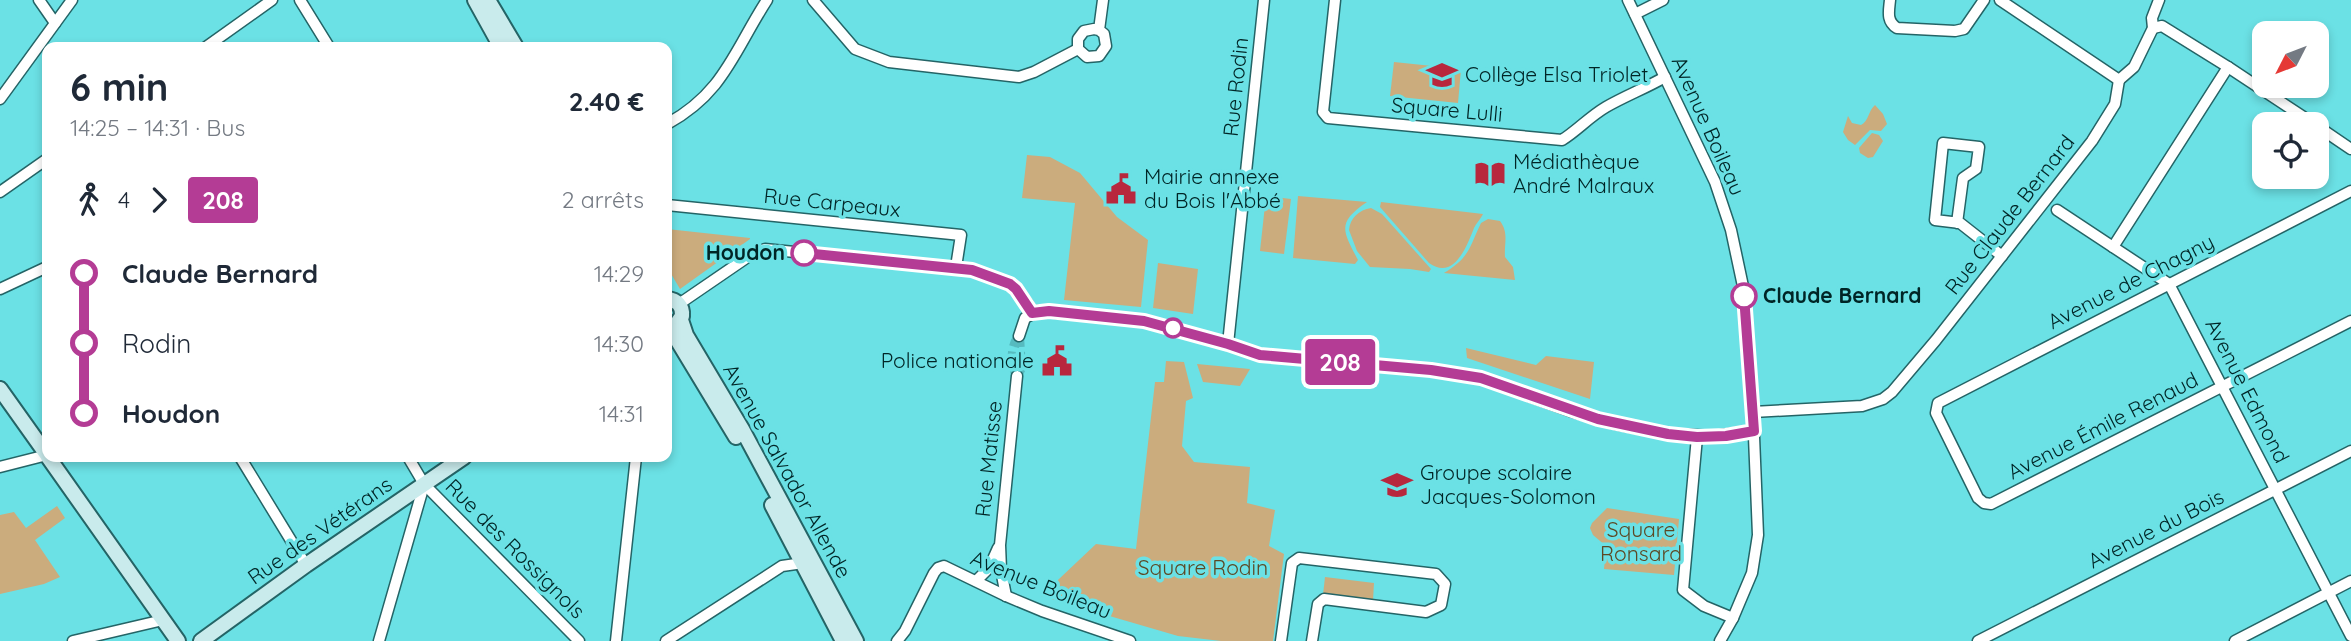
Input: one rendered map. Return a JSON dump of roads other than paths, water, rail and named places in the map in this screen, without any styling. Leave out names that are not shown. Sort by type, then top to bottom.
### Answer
[{"type":"main road","points":[[475,0],[498,42]]},
{"type":"main road","points":[[488,0],[513,42]]},
{"type":"main road","points":[[672,325],[682,312],[673,302]]},
{"type":"main road","name":"Avenue Salvador Allende","points":[[672,325],[737,440],[843,641]]},
{"type":"main road","name":"Avenue Salvador Allende","points":[[672,325],[686,335],[742,429],[856,641]]},
{"type":"main road","points":[[0,389],[42,448]]},
{"type":"main road","points":[[52,462],[178,641]]},
{"type":"main road","name":"Rue des Vétérans","points":[[201,641],[457,462]]},
{"type":"street","points":[[39,0],[55,23]]},
{"type":"street","points":[[0,99],[72,0]]},
{"type":"street","points":[[213,42],[272,0]]},
{"type":"street","points":[[300,0],[326,42]]},
{"type":"street","points":[[672,119],[710,92],[734,59],[767,0]]},
{"type":"street","points":[[813,0],[855,49],[889,62],[1019,77],[1078,49]]},
{"type":"street","points":[[1099,30],[1103,0]]},
{"type":"street","name":"Rue Rodin","points":[[1228,344],[1264,0]]},
{"type":"street","name":"Square Lulli","points":[[1335,0],[1323,112],[1328,118],[1562,140],[1581,123],[1607,106],[1665,77]]},
{"type":"street","name":"Avenue Boileau","points":[[1628,0],[1715,181],[1731,230],[1744,291],[1754,412],[1758,543],[1752,573],[1720,641]]},
{"type":"street","points":[[1635,14],[1662,0]]},
{"type":"street","points":[[1890,0],[1889,18],[1891,24],[1897,28],[1955,31],[1964,29],[1984,0]]},
{"type":"street","points":[[2000,0],[2119,80]]},
{"type":"street","name":"Rue Claude Bernard","points":[[1754,412],[1862,405],[1882,399],[1892,392],[1936,340],[2110,115],[2118,93],[2119,80],[2134,67],[2153,28],[2152,18],[2160,0]]},
{"type":"street","points":[[2153,28],[2162,26],[2296,112]]},
{"type":"street","points":[[1089,29],[1099,30],[1104,34],[1106,46],[1099,56],[1087,57],[1078,49],[1080,34],[1089,29]]},
{"type":"street","points":[[2113,247],[2228,67]]},
{"type":"street","points":[[2329,134],[2351,149]]},
{"type":"street","points":[[1957,223],[1963,178],[1976,169],[1979,147],[1943,143],[1935,220],[1957,223],[2002,256]]},
{"type":"street","points":[[0,191],[42,162]]},
{"type":"street","name":"Avenue de Chagny","points":[[1984,503],[1978,498],[1936,413],[1938,403],[2351,191]]},
{"type":"street","name":"Rue Carpeaux","points":[[672,206],[961,235],[956,267]]},
{"type":"street","name":"Avenue Edmond","points":[[2057,210],[2169,284],[2351,636]]},
{"type":"street","points":[[673,302],[762,249],[972,270],[1010,284],[1032,313]]},
{"type":"street","points":[[0,289],[42,269]]},
{"type":"street","points":[[1020,336],[1023,320],[1032,313],[1049,311],[1144,321],[1260,355],[1431,370],[1481,378],[1570,411],[1616,424],[1668,434],[1726,436],[1754,431]]},
{"type":"street","name":"Avenue Émile Renaud","points":[[1984,503],[1997,502],[2351,321]]},
{"type":"street","name":"Rue Matisse","points":[[1000,545],[1017,376]]},
{"type":"street","points":[[1697,437],[1683,590],[1704,606],[1733,618]]},
{"type":"street","name":"Avenue du Bois","points":[[1978,641],[2351,451]]},
{"type":"street","points":[[0,467],[42,457]]},
{"type":"street","points":[[243,462],[306,565]]},
{"type":"street","name":"Rue des Rossignols","points":[[411,462],[424,484],[579,641]]},
{"type":"street","points":[[616,641],[635,462]]},
{"type":"street","points":[[379,641],[424,484]]},
{"type":"street","points":[[976,581],[989,568],[1000,545]]},
{"type":"street","points":[[1000,545],[1006,596]]},
{"type":"street","points":[[1281,641],[1292,563],[1299,558],[1436,575],[1445,584],[1441,605],[1426,612],[1324,599],[1318,604],[1312,641]]},
{"type":"street","points":[[666,641],[782,566],[803,563]]},
{"type":"street","name":"Avenue Boileau","points":[[897,641],[938,568],[944,566],[1006,596],[1074,623],[1130,641]]},
{"type":"street","points":[[2235,641],[2351,581]]},
{"type":"street","points":[[73,641],[163,620]]},
{"type":"tunnel","points":[[1017,376],[1013,355],[1019,336]]},
{"type":"tunnel","points":[[1017,376],[1021,368],[1019,336]]},
{"type":"place","name":"Collège Elsa Triolet","points":[[1442,75]]},
{"type":"place","name":"Médiathèque André Malraux","points":[[1490,174]]},
{"type":"place","name":"Mairie annexe du Bois l'Abbé","points":[[1121,189]]},
{"type":"place","name":"Houdon","points":[[804,253]]},
{"type":"place","name":"Claude Bernard","points":[[1744,296]]},
{"type":"place","name":"Police nationale","points":[[1057,361]]},
{"type":"place","name":"Groupe scolaire Jacques-Solomon","points":[[1397,485]]},
{"type":"park label","name":"Square Ronsard","points":[[1641,542]]},
{"type":"park label","name":"Square Rodin","points":[[1203,568]]}]
